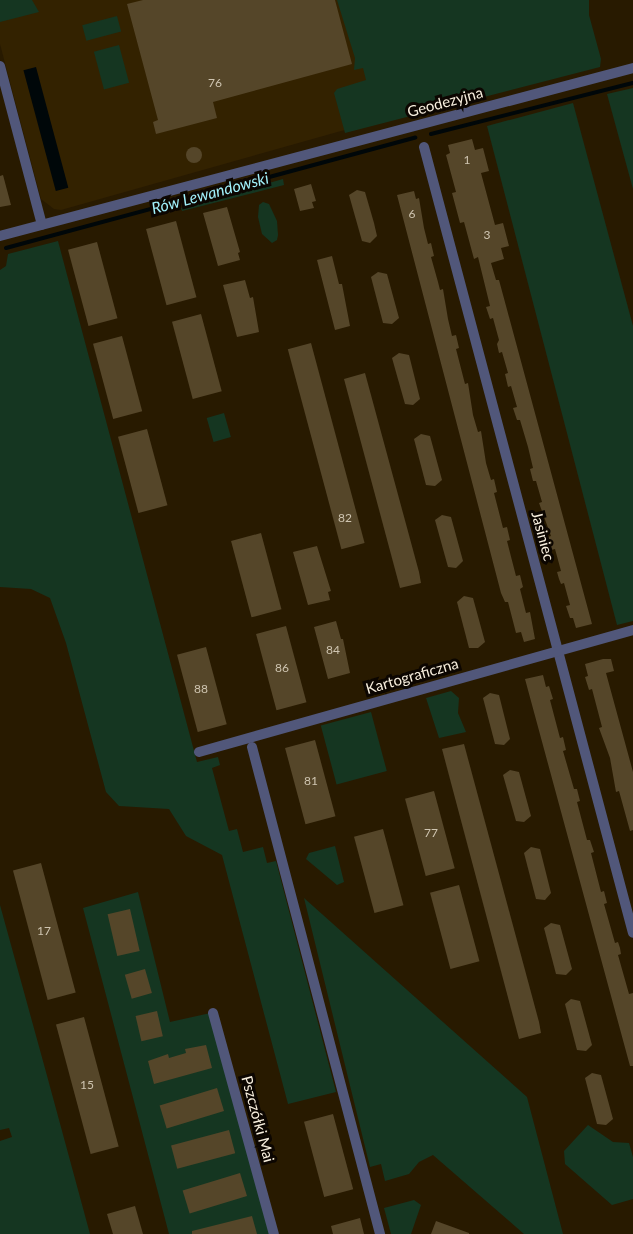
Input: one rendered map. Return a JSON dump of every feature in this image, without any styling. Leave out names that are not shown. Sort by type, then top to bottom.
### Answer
[{"type":"street","points":[[0,66],[42,225]]},
{"type":"street","name":"Geodezyjna","points":[[0,236],[633,68]]},
{"type":"street","name":"Jasiniec","points":[[424,147],[633,933]]},
{"type":"street","name":"Kartograficzna","points":[[199,752],[633,630]]},
{"type":"street","points":[[252,747],[380,1234]]},
{"type":"street","name":"Pszczółki Mai","points":[[213,1013],[274,1234]]},
{"type":"shaded area","points":[[0,0],[374,0],[412,111],[61,210],[54,209],[41,199],[0,44]]},
{"type":"shaded area","points":[[36,67],[68,188],[56,191],[23,70]]},
{"type":"green space","points":[[0,0],[32,0],[39,12],[0,22]]},
{"type":"green space","points":[[337,0],[589,0],[589,15],[601,59],[600,67],[345,133],[334,93],[337,89],[366,80],[363,68],[354,70],[355,58]]},
{"type":"green space","points":[[117,16],[121,31],[86,41],[82,25]]},
{"type":"green space","points":[[119,45],[129,83],[104,89],[94,52]]},
{"type":"green space","points":[[633,88],[633,189],[607,94]]},
{"type":"green space","points":[[573,103],[633,326],[633,621],[617,625],[487,126]]},
{"type":"green space","points":[[283,179],[284,185],[182,211],[181,208]]},
{"type":"green space","points":[[263,202],[269,204],[277,221],[277,240],[272,243],[262,234],[258,217],[259,205]]},
{"type":"green space","points":[[58,241],[197,762],[218,757],[220,765],[212,768],[229,831],[237,829],[243,852],[263,847],[267,863],[276,861],[336,1092],[288,1104],[222,855],[186,836],[169,809],[119,806],[106,792],[66,643],[50,598],[31,589],[0,587],[0,270],[6,266],[8,254]]},
{"type":"green space","points":[[224,413],[231,437],[214,442],[207,418]]},
{"type":"green space","points":[[451,691],[459,698],[458,713],[466,732],[439,738],[426,698]]},
{"type":"green space","points":[[371,712],[387,771],[337,784],[321,725]]},
{"type":"green space","points":[[335,846],[344,882],[337,885],[306,859],[309,853]]},
{"type":"green space","points":[[138,892],[170,1022],[215,1012],[277,1234],[169,1234],[83,908]]},
{"type":"green space","points":[[304,898],[527,1097],[563,1234],[524,1234],[433,1155],[419,1162],[409,1174],[385,1181],[381,1164],[370,1167]]},
{"type":"green space","points":[[0,905],[90,1234],[0,1234],[0,1141],[12,1137],[9,1128],[0,1130]]},
{"type":"green space","points":[[588,1125],[613,1142],[629,1143],[633,1157],[633,1199],[612,1205],[565,1164],[564,1151]]},
{"type":"green space","points":[[414,1200],[421,1205],[411,1234],[391,1234],[384,1208]]},
{"type":"building","points":[[143,0],[335,0],[352,64],[213,102],[217,118],[156,134],[153,122],[158,120],[127,4]]},
{"type":"building","points":[[472,139],[475,150],[483,148],[489,171],[481,173],[495,225],[503,223],[509,246],[501,248],[504,259],[491,263],[496,280],[499,280],[592,624],[576,628],[566,606],[570,605],[564,583],[561,584],[557,572],[561,571],[555,549],[551,550],[548,537],[551,536],[539,503],[542,502],[536,481],[533,481],[530,469],[533,468],[520,420],[517,420],[513,408],[517,407],[511,386],[508,387],[505,374],[508,373],[502,352],[499,353],[497,344],[499,340],[493,318],[490,319],[486,307],[490,306],[478,257],[474,259],[464,222],[460,223],[452,193],[456,192],[446,155],[450,153],[448,145]]},
{"type":"building","points":[[191,147],[197,147],[202,155],[200,161],[191,163],[186,158],[186,152]]},
{"type":"building","points":[[3,175],[11,205],[0,207],[0,176]]},
{"type":"building","points":[[311,184],[316,201],[312,202],[314,208],[300,211],[294,189]]},
{"type":"building","points":[[357,190],[365,192],[374,223],[377,236],[370,243],[362,241],[349,195]]},
{"type":"building","points":[[414,191],[416,199],[419,198],[428,244],[431,243],[434,256],[431,257],[440,290],[443,289],[452,336],[456,335],[459,348],[456,349],[465,384],[468,383],[478,432],[481,431],[486,463],[491,480],[494,479],[497,492],[494,493],[503,528],[507,527],[510,540],[507,541],[516,576],[520,575],[523,587],[520,589],[526,613],[530,612],[535,639],[524,642],[521,632],[516,633],[508,602],[505,602],[501,593],[397,195]]},
{"type":"building","points":[[227,207],[240,252],[238,253],[240,260],[218,266],[203,213]]},
{"type":"building","points":[[176,221],[196,297],[167,305],[146,229]]},
{"type":"building","points":[[97,242],[117,318],[88,326],[68,250]]},
{"type":"building","points":[[332,256],[339,284],[342,284],[350,326],[335,330],[317,260]]},
{"type":"building","points":[[378,272],[387,274],[399,318],[392,324],[383,323],[371,277]]},
{"type":"building","points":[[245,280],[250,298],[253,297],[259,332],[237,337],[223,285]]},
{"type":"building","points":[[201,314],[222,391],[193,399],[172,322]]},
{"type":"building","points":[[122,336],[142,411],[113,419],[93,344]]},
{"type":"building","points":[[311,343],[365,543],[341,549],[288,349]]},
{"type":"building","points":[[399,353],[409,355],[420,399],[413,405],[405,404],[392,358]]},
{"type":"building","points":[[365,373],[421,583],[400,588],[344,379]]},
{"type":"building","points":[[147,429],[167,505],[138,513],[118,437]]},
{"type":"building","points":[[421,434],[430,436],[442,480],[435,486],[426,485],[414,439]]},
{"type":"building","points":[[442,515],[451,517],[463,561],[456,568],[448,567],[435,520]]},
{"type":"building","points":[[261,533],[281,609],[252,617],[231,541]]},
{"type":"building","points":[[317,546],[331,591],[328,592],[330,600],[308,605],[293,552]]},
{"type":"building","points":[[464,596],[473,598],[485,642],[478,648],[469,648],[457,602]]},
{"type":"building","points":[[336,621],[341,639],[343,639],[350,673],[328,679],[314,627]]},
{"type":"building","points":[[286,626],[306,702],[277,710],[256,634]]},
{"type":"building","points":[[206,647],[227,724],[198,732],[177,655]]},
{"type":"building","points":[[611,659],[614,671],[606,673],[633,772],[633,830],[630,831],[619,791],[616,792],[610,758],[599,728],[602,727],[592,689],[589,690],[585,677],[588,676],[585,664]]},
{"type":"building","points":[[543,675],[546,687],[549,686],[553,699],[550,700],[560,738],[563,737],[566,750],[563,751],[574,789],[577,789],[580,801],[577,802],[587,840],[590,840],[594,852],[591,853],[601,892],[604,891],[607,903],[604,904],[615,943],[618,942],[620,948],[621,954],[618,955],[629,994],[633,993],[633,1066],[630,1066],[525,679]]},
{"type":"building","points":[[490,693],[499,695],[510,739],[504,745],[495,744],[483,698]]},
{"type":"building","points":[[315,740],[335,816],[306,824],[285,748]]},
{"type":"building","points":[[464,744],[539,1022],[541,1033],[519,1039],[442,749]]},
{"type":"building","points":[[510,770],[519,772],[531,816],[524,822],[516,821],[503,775]]},
{"type":"building","points":[[434,791],[455,868],[426,876],[405,799]]},
{"type":"building","points":[[383,829],[403,905],[374,913],[354,837]]},
{"type":"building","points":[[531,847],[540,849],[551,893],[545,900],[536,899],[524,853]]},
{"type":"building","points":[[41,863],[76,992],[48,1000],[13,871]]},
{"type":"building","points":[[459,885],[479,961],[450,969],[430,893]]},
{"type":"building","points":[[130,909],[140,951],[117,956],[108,914]]},
{"type":"building","points":[[551,923],[560,925],[572,969],[566,975],[556,974],[544,928]]},
{"type":"building","points":[[145,969],[152,993],[132,999],[125,975]]},
{"type":"building","points":[[571,999],[580,1001],[592,1045],[586,1051],[577,1050],[565,1004]]},
{"type":"building","points":[[157,1011],[163,1036],[141,1041],[136,1016]]},
{"type":"building","points":[[84,1017],[119,1146],[91,1154],[56,1025]]},
{"type":"building","points":[[206,1045],[212,1068],[154,1084],[148,1061],[168,1054],[169,1058],[186,1053],[185,1049]]},
{"type":"building","points":[[592,1073],[601,1075],[613,1119],[606,1125],[597,1124],[585,1078]]},
{"type":"building","points":[[217,1088],[224,1111],[167,1128],[160,1106]]},
{"type":"building","points":[[333,1114],[353,1189],[324,1197],[304,1122]]},
{"type":"building","points":[[229,1130],[235,1153],[177,1169],[171,1146]]},
{"type":"building","points":[[240,1173],[247,1196],[190,1213],[183,1191]]},
{"type":"building","points":[[135,1206],[143,1234],[113,1234],[107,1214]]},
{"type":"building","points":[[252,1216],[257,1234],[192,1234],[192,1231]]},
{"type":"building","points":[[360,1218],[364,1234],[333,1234],[331,1226]]},
{"type":"building","points":[[436,1221],[469,1233],[469,1234],[431,1234]]},
{"type":"waterway","name":"Rów Lewandowski","points":[[431,134],[633,83]]},
{"type":"waterway","name":"Rów Lewandowski","points":[[6,248],[415,138]]}]
